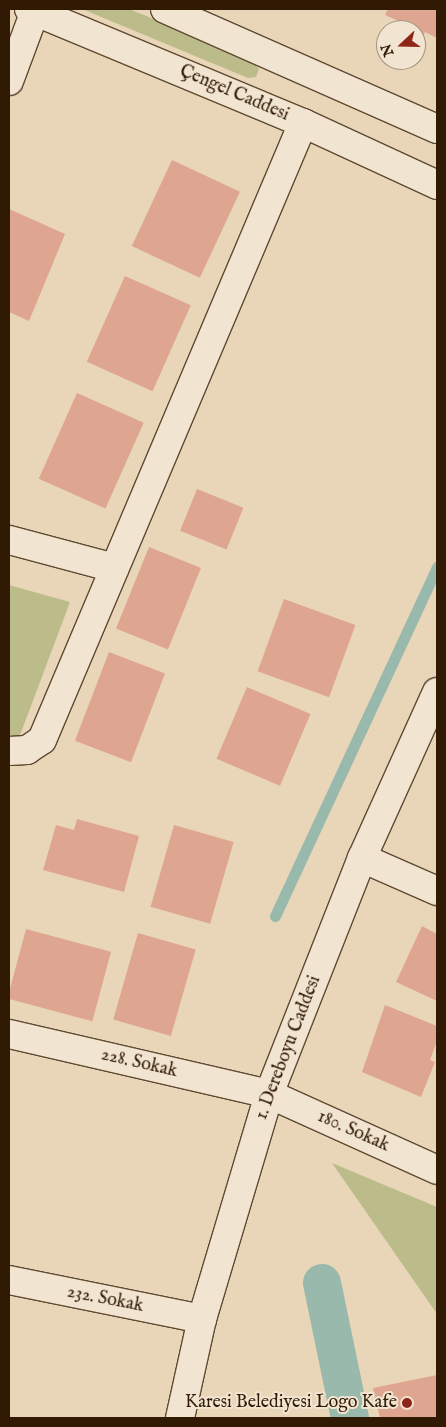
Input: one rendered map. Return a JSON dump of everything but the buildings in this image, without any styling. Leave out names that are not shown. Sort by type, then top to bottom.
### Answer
[{"type":"street","points":[[165,9],[437,129]]},
{"type":"street","points":[[9,81],[32,10]]},
{"type":"street","name":"Çengel Caddesi","points":[[32,10],[303,123],[437,185]]},
{"type":"street","points":[[9,751],[27,750],[42,740],[303,123]]},
{"type":"street","points":[[9,540],[114,568]]},
{"type":"street","name":"1. Dereboyu Caddesi","points":[[180,1418],[202,1320],[269,1094],[362,858],[437,692]]},
{"type":"street","points":[[362,858],[437,891]]},
{"type":"street","name":"228. Sokak","points":[[9,1034],[269,1094]]},
{"type":"street","name":"180. Sokak","points":[[269,1094],[437,1170]]},
{"type":"street","name":"232. Sokak","points":[[9,1280],[202,1320]]},
{"type":"green space","points":[[82,9],[129,9],[250,58],[259,69],[256,77],[248,78]]},
{"type":"green space","points":[[9,585],[70,602],[19,738],[9,736]]},
{"type":"green space","points":[[332,1163],[437,1207],[437,1314]]},
{"type":"waterway","points":[[275,916],[437,567]]},
{"type":"waterway","points":[[322,1283],[350,1418]]},
{"type":"place","name":"Karesi Belediyesi Logo Kafe","points":[[407,1403]]}]
